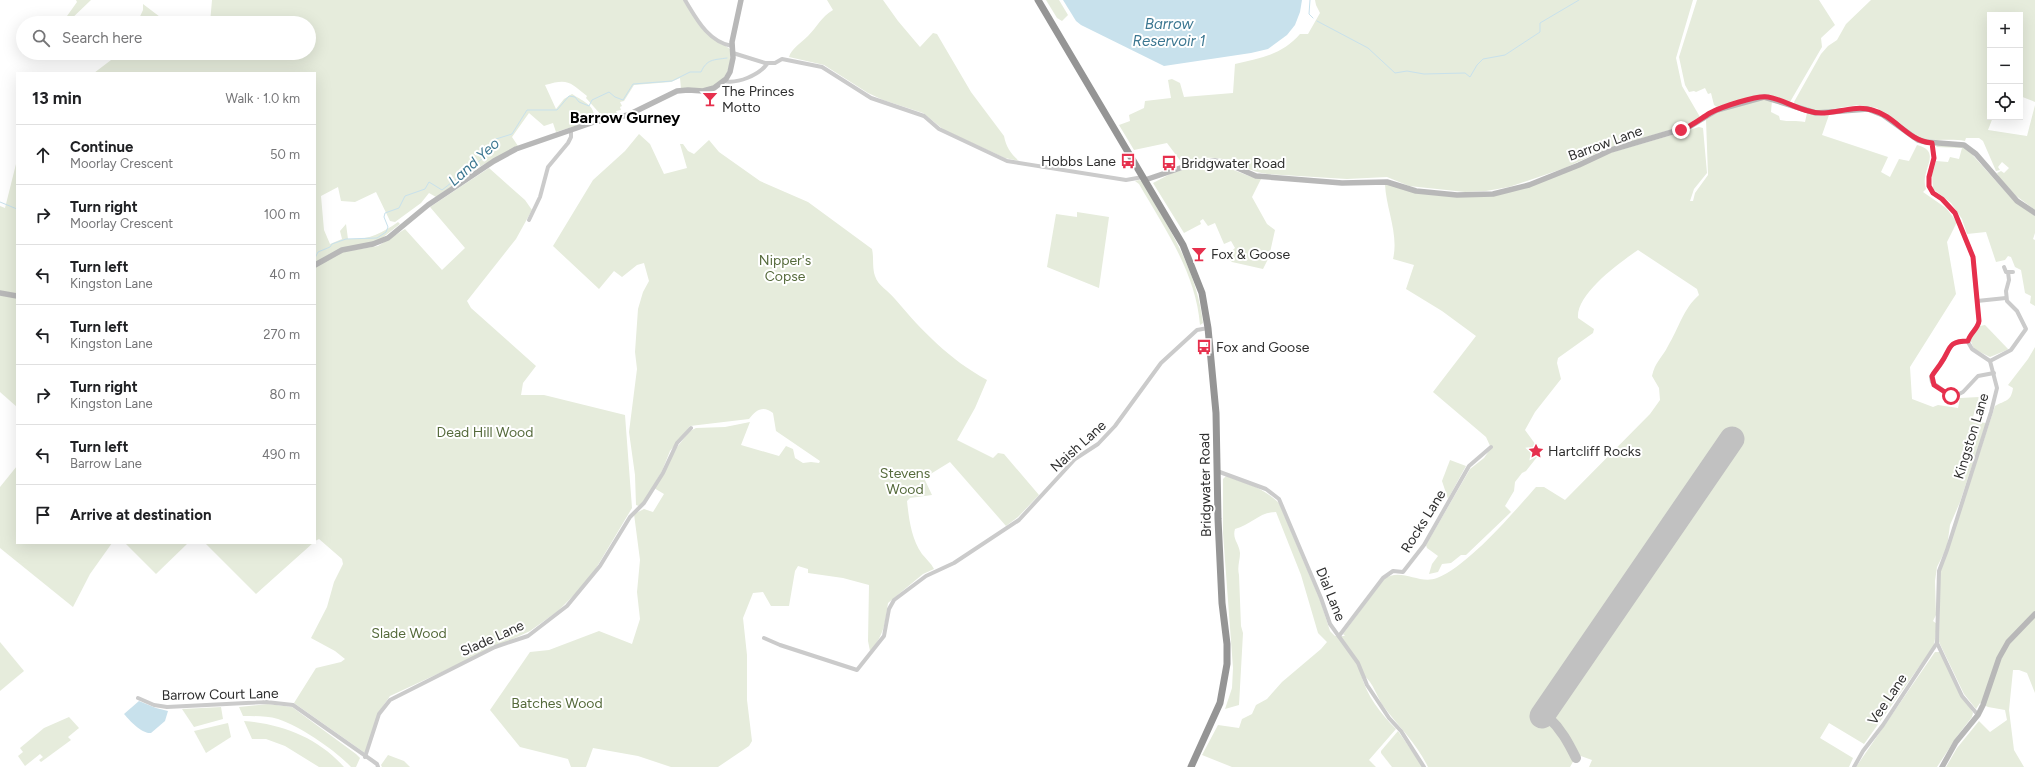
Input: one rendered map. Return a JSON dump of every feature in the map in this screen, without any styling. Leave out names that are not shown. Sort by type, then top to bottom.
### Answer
[{"type":"highway","name":"Bridgwater Road","points":[[1038,0],[1183,245],[1202,293],[1208,328],[1216,413],[1218,519],[1222,602],[1227,644],[1227,664],[1220,703],[1191,767]]},
{"type":"main road","points":[[316,264],[342,250],[383,240],[428,205],[494,161],[531,143],[594,122],[628,115],[647,107],[676,91],[706,91],[724,81],[730,72],[733,53],[732,46],[741,0]]},
{"type":"main road","name":"Barrow Lane","points":[[1144,178],[1197,163],[1215,161],[1226,163],[1256,176],[1342,182],[1387,182],[1416,191],[1457,195],[1493,194],[1529,184],[1579,165],[1611,150],[1689,127],[1717,110],[1764,97],[1816,113],[1862,108],[1873,110],[1890,120],[1912,137],[1923,142],[1960,144],[1970,149],[2014,198],[2035,213]]},
{"type":"main road","points":[[0,293],[16,296]]},
{"type":"main road","points":[[1942,767],[1956,742],[1978,715],[1999,658],[2008,642],[2035,614]]},
{"type":"street","points":[[685,0],[703,28],[720,41],[732,46]]},
{"type":"street","points":[[733,53],[767,64]]},
{"type":"street","points":[[724,81],[736,82],[761,70],[767,64],[782,59],[822,67],[871,98],[919,114],[939,129],[1007,161],[1126,180],[1144,178]]},
{"type":"street","points":[[529,220],[540,197],[548,167],[568,143],[572,135],[571,130]]},
{"type":"street","points":[[1932,143],[1934,158],[1929,177],[1929,186],[1933,193],[1950,206],[1959,220],[1973,257],[1979,325],[1969,336],[1968,341],[1972,349],[1990,361],[2010,350],[2026,329],[2022,319],[2006,298],[2006,286],[2011,281],[2011,272],[2006,272],[2004,267]]},
{"type":"street","points":[[1977,301],[2006,298]]},
{"type":"street","name":"Naish Lane","points":[[764,638],[780,645],[857,670],[884,636],[891,604],[906,589],[926,576],[954,563],[1019,520],[1076,459],[1098,444],[1116,426],[1160,363],[1197,330],[1208,328]]},
{"type":"street","points":[[1968,341],[1958,341],[1950,346],[1942,363],[1932,376],[1932,382],[1948,394],[1954,396],[1963,392],[1978,376],[1994,373]]},
{"type":"street","name":"Kingston Lane","points":[[1937,642],[1939,571],[1947,550],[1997,388],[1990,361]]},
{"type":"street","name":"Slade Lane","points":[[365,757],[380,714],[390,700],[495,647],[528,636],[567,606],[600,566],[630,517],[644,503],[663,473],[677,443],[691,428]]},
{"type":"street","name":"Rocks Lane","points":[[1339,636],[1383,578],[1393,571],[1403,572],[1424,545],[1469,466],[1491,447]]},
{"type":"street","name":"Dial Lane","points":[[1217,471],[1266,489],[1279,500],[1319,591],[1330,624],[1358,663],[1367,685],[1389,718],[1409,743],[1424,767]]},
{"type":"street","points":[[1937,642],[1962,696],[1978,715]]},
{"type":"street","name":"Vee Lane","points":[[1854,767],[1934,650],[1937,642]]},
{"type":"street","points":[[1934,650],[1941,650]]},
{"type":"street","name":"Barrow Court Lane","points":[[138,698],[154,705],[167,707],[266,702],[293,705],[378,767]]},
{"type":"green space","points":[[76,0],[91,0],[74,16],[67,16],[77,2]]},
{"type":"green space","points":[[212,0],[683,0],[703,30],[730,49],[730,61],[724,78],[716,85],[707,89],[681,89],[680,78],[671,82],[634,85],[624,101],[620,102],[622,106],[620,107],[621,110],[616,111],[618,116],[602,116],[586,98],[587,96],[576,87],[568,83],[559,82],[545,85],[556,109],[564,99],[572,94],[590,106],[594,113],[594,117],[588,122],[556,132],[553,123],[544,126],[529,113],[512,137],[518,146],[481,166],[436,197],[429,193],[421,203],[395,222],[390,221],[376,192],[355,202],[341,201],[338,187],[321,196],[324,230],[330,244],[342,239],[340,231],[346,224],[348,239],[355,239],[374,235],[386,230],[398,222],[400,224],[381,239],[316,263],[316,72],[95,72],[111,60],[316,60],[316,16],[211,16]]},
{"type":"green space","points":[[827,0],[883,0],[898,21],[920,47],[933,33],[937,34],[971,92],[1004,136],[1009,150],[1019,161],[1005,158],[944,130],[923,113],[883,100],[868,93],[824,65],[789,57],[794,48],[808,36],[825,16],[833,10]]},
{"type":"green space","points":[[1046,0],[1059,0],[1068,15],[1062,21],[1057,18]]},
{"type":"green space","points":[[1315,0],[1693,0],[1676,58],[1682,86],[1700,117],[1686,125],[1606,149],[1565,168],[1509,187],[1486,191],[1465,192],[1409,186],[1387,177],[1347,179],[1267,174],[1251,170],[1226,160],[1215,158],[1198,159],[1182,163],[1167,143],[1134,150],[1119,125],[1130,121],[1129,115],[1144,108],[1145,101],[1171,98],[1168,80],[1172,79],[1180,83],[1184,97],[1233,93],[1235,64],[1270,55],[1286,47],[1300,34],[1308,34],[1320,13]]},
{"type":"green space","points":[[1697,0],[1819,0],[1835,25],[1821,38],[1822,47],[1790,102],[1763,94],[1717,107],[1714,105],[1711,93],[1708,94],[1705,88],[1696,92],[1689,92],[1685,85],[1679,57]]},
{"type":"green space","points":[[1871,0],[2035,0],[2035,102],[2023,97],[2023,12],[1987,12],[1987,120],[1992,120],[1988,130],[2027,136],[2035,105],[2035,210],[2015,195],[1999,177],[1997,173],[2001,171],[2004,173],[2009,168],[2002,162],[1998,167],[2000,170],[1996,171],[1983,141],[1979,138],[1966,138],[1965,141],[1919,138],[1877,108],[1858,105],[1818,111],[1795,104],[1794,102],[1821,54],[1828,46],[1837,40],[1846,24]]},
{"type":"green space","points":[[143,4],[159,16],[140,16],[143,10]]},
{"type":"green space","points":[[1760,100],[1772,100],[1771,112],[1779,116],[1780,120],[1805,122],[1807,113],[1819,116],[1829,115],[1822,135],[1888,157],[1881,172],[1890,177],[1899,159],[1909,161],[1917,145],[1925,148],[1929,152],[1930,157],[1925,175],[1926,189],[1923,192],[1946,208],[1957,222],[1947,242],[1956,294],[1910,367],[1912,399],[1933,407],[1938,405],[1958,408],[1960,398],[1979,397],[1973,417],[1979,422],[1986,423],[1960,502],[1950,525],[1947,547],[1937,567],[1935,581],[1936,615],[1933,621],[1937,624],[1934,646],[1864,744],[1829,723],[1820,738],[1853,758],[1849,767],[1589,767],[1592,760],[1578,755],[1551,713],[1554,703],[1734,441],[1734,438],[1731,437],[1728,439],[1541,711],[1540,715],[1554,725],[1566,742],[1574,760],[1570,767],[1428,767],[1413,743],[1381,703],[1369,680],[1361,674],[1370,697],[1396,729],[1369,760],[1376,767],[1232,767],[1202,755],[1218,725],[1239,728],[1242,719],[1252,714],[1256,705],[1267,699],[1282,682],[1321,649],[1327,642],[1318,633],[1301,575],[1276,512],[1260,516],[1246,525],[1235,529],[1234,536],[1240,553],[1238,569],[1241,626],[1243,633],[1239,705],[1225,709],[1232,688],[1233,668],[1223,533],[1223,479],[1226,476],[1248,484],[1266,493],[1279,503],[1320,600],[1330,631],[1335,636],[1345,636],[1343,634],[1384,579],[1390,576],[1403,575],[1430,580],[1449,572],[1490,538],[1536,487],[1544,487],[1565,500],[1650,414],[1660,400],[1659,388],[1652,376],[1653,371],[1689,306],[1699,295],[1697,289],[1638,250],[1610,271],[1591,289],[1579,309],[1578,318],[1594,329],[1593,333],[1558,358],[1557,363],[1561,379],[1535,412],[1525,430],[1541,452],[1515,482],[1514,491],[1505,506],[1511,512],[1466,555],[1461,555],[1451,563],[1442,564],[1438,572],[1429,574],[1432,564],[1438,556],[1427,548],[1426,545],[1470,469],[1484,458],[1491,448],[1486,437],[1433,392],[1476,336],[1442,311],[1406,289],[1414,265],[1393,259],[1394,240],[1385,184],[1442,195],[1470,197],[1500,194],[1610,153],[1699,127],[1703,128],[1707,173],[1694,189],[1690,201],[1693,201],[1695,193],[1708,175],[1706,120],[1718,112]]},
{"type":"green space","points":[[639,134],[650,144],[664,174],[687,168],[680,144],[683,144],[688,151],[694,154],[709,140],[719,152],[760,181],[808,202],[872,249],[874,273],[876,280],[881,286],[893,296],[926,334],[937,344],[973,372],[987,380],[975,408],[957,440],[993,458],[998,453],[1004,454],[1039,495],[1018,517],[1006,526],[950,462],[924,478],[932,495],[910,498],[907,501],[915,542],[934,569],[923,574],[888,603],[885,623],[881,634],[870,651],[868,641],[869,585],[843,578],[808,573],[808,569],[798,566],[795,571],[789,606],[771,606],[763,592],[753,593],[743,618],[747,655],[747,700],[752,741],[749,746],[718,767],[671,767],[638,756],[593,748],[586,767],[571,767],[568,759],[520,747],[490,710],[530,652],[549,650],[599,631],[632,644],[640,619],[637,592],[640,560],[634,514],[644,509],[653,512],[664,494],[654,488],[673,452],[690,431],[696,428],[725,427],[750,422],[741,445],[779,456],[786,446],[793,449],[795,458],[803,463],[819,463],[820,461],[776,431],[773,413],[766,409],[757,411],[749,419],[690,426],[670,451],[662,471],[643,503],[639,506],[636,505],[635,475],[629,432],[637,369],[635,352],[638,309],[643,292],[649,281],[644,263],[637,265],[622,277],[614,271],[599,289],[553,246],[593,180],[625,151]]},
{"type":"green space","points":[[1938,145],[1962,147],[1969,151],[2013,200],[2035,216],[2035,233],[2033,239],[2035,240],[2035,306],[2030,303],[2031,296],[2025,293],[2021,270],[2015,267],[2011,257],[2008,256],[2005,260],[1996,262],[1986,232],[1967,234],[1962,219],[1951,203],[1933,189],[1932,175],[1936,161],[1948,162],[1950,157],[1959,159],[1962,148],[1936,147]]},
{"type":"green space","points":[[16,164],[16,294],[0,291],[0,206],[5,208]]},
{"type":"green space","points":[[1205,164],[1218,164],[1261,179],[1252,197],[1267,224],[1275,230],[1269,257],[1263,269],[1232,262],[1226,256],[1235,248],[1231,241],[1224,244],[1215,223],[1208,226],[1203,219],[1200,221],[1201,224],[1184,233],[1153,183],[1172,173]]},
{"type":"green space","points":[[489,168],[525,200],[532,210],[516,239],[467,301],[471,308],[536,366],[523,383],[521,395],[544,395],[625,415],[632,508],[595,570],[579,590],[558,611],[530,631],[390,696],[378,713],[365,753],[294,703],[316,668],[341,662],[345,659],[335,651],[311,638],[327,607],[334,582],[343,564],[342,559],[319,539],[316,540],[316,266],[342,252],[378,246],[405,229],[442,270],[465,248],[430,207]]},
{"type":"green space","points":[[1135,181],[1142,181],[1162,216],[1188,266],[1199,303],[1203,323],[1200,325],[1197,306],[1186,269],[1169,235],[1139,184]]},
{"type":"green space","points":[[1077,212],[1109,217],[1099,288],[1047,267],[1056,214],[1077,217]]},
{"type":"green space","points":[[0,295],[16,298],[16,406],[0,392]]},
{"type":"green space","points":[[1985,325],[2008,349],[2007,350],[1990,357],[1974,349],[1970,339],[1980,326]]},
{"type":"green space","points":[[2035,347],[2035,693],[2027,673],[2019,670],[2013,670],[2009,710],[2014,750],[2024,767],[1946,767],[1957,748],[1979,721],[1990,732],[2007,720],[2005,710],[1988,707],[1980,703],[1976,709],[1964,694],[1939,642],[1940,573],[1995,406],[2007,400],[2011,396],[2013,388],[2008,385],[2028,359]]},
{"type":"green space","points":[[1450,460],[1466,466],[1448,499],[1442,481]]},
{"type":"green space","points":[[16,467],[16,544],[111,544],[90,574],[73,607],[0,548],[0,487]]},
{"type":"green space","points":[[126,544],[187,544],[156,574]]},
{"type":"green space","points":[[206,544],[312,544],[256,594]]},
{"type":"green space","points":[[0,642],[24,671],[0,691]]},
{"type":"green space","points":[[1935,652],[1940,652],[1973,713],[1972,717],[1937,767],[1856,767]]},
{"type":"green space","points":[[268,704],[292,707],[356,754],[360,758],[356,767],[351,767],[327,746],[287,722],[260,716],[243,716],[239,707]]},
{"type":"green space","points":[[221,707],[223,719],[194,727],[182,709]]},
{"type":"green space","points":[[69,717],[79,728],[68,737],[71,740],[41,762],[39,760],[43,757],[40,754],[25,766],[18,756],[23,752],[20,748],[44,728]]},
{"type":"green space","points":[[244,721],[272,725],[299,734],[323,748],[344,767],[319,767],[285,746],[266,739],[252,739]]},
{"type":"green space","points":[[228,723],[231,737],[206,753],[194,731]]},
{"type":"green space","points":[[1398,731],[1423,767],[1392,767],[1381,753],[1381,751]]},
{"type":"green space","points":[[388,755],[404,761],[410,767],[382,767],[381,765]]},
{"type":"water","name":"Barrow Reservoir 1","points":[[1063,0],[1302,0],[1300,12],[1295,25],[1287,35],[1268,49],[1251,53],[1164,66],[1081,25],[1076,21]]},
{"type":"water","points":[[139,701],[168,711],[165,721],[151,733],[140,729],[124,714]]},
{"type":"waterway","points":[[1310,0],[1309,14],[1313,18]]},
{"type":"waterway","points":[[1317,21],[1368,48],[1395,73],[1407,71],[1424,74],[1465,73],[1470,77],[1477,65],[1483,59],[1505,55],[1540,32],[1540,23],[1579,0]]},
{"type":"waterway","name":"Land Yeo","points":[[316,256],[318,252],[330,247],[332,244],[346,239],[377,238],[386,232],[388,227],[384,217],[385,213],[399,208],[405,196],[425,189],[429,182],[442,190],[483,158],[485,150],[490,149],[496,139],[512,134],[527,110],[557,110],[569,96],[575,97],[579,102],[589,106],[592,100],[609,92],[615,97],[623,100],[633,84],[672,81],[690,72],[701,72],[708,62],[727,58]]},
{"type":"waterway","name":"Land Yeo","points":[[0,202],[16,209]]},
{"type":"taxiway","points":[[1547,708],[1548,717],[1564,736],[1576,758]]},
{"type":"runway","points":[[1542,716],[1732,439]]},
{"type":"place","name":"The Princes Motto","points":[[710,99]]},
{"type":"place","name":"Hobbs Lane","points":[[1128,161]]},
{"type":"place","name":"Bridgwater Road","points":[[1169,163]]},
{"type":"place","name":"Fox & Goose","points":[[1199,254]]},
{"type":"place","name":"Fox and Goose","points":[[1204,347]]},
{"type":"place","name":"Hartcliff Rocks","points":[[1536,451]]},
{"type":"district","name":"Barrow Gurney","points":[[625,117]]},
{"type":"route","points":[[1681,130],[1696,124],[1717,110],[1764,97],[1773,98],[1816,113],[1862,108],[1873,110],[1890,120],[1912,137],[1923,142],[1932,143],[1934,158],[1928,183],[1930,190],[1950,206],[1955,213],[1973,257],[1979,321],[1979,325],[1969,336],[1968,341],[1958,341],[1950,346],[1946,351],[1942,363],[1933,373],[1932,382],[1934,385],[1951,396]]},
{"type":"park label","name":"Nipper's Copse","points":[[785,268]]},
{"type":"park label","name":"Dead Hill Wood","points":[[485,432]]},
{"type":"park label","name":"Stevens Wood","points":[[905,482]]},
{"type":"park label","name":"Slade Wood","points":[[409,633]]},
{"type":"park label","name":"Batches Wood","points":[[557,703]]}]
